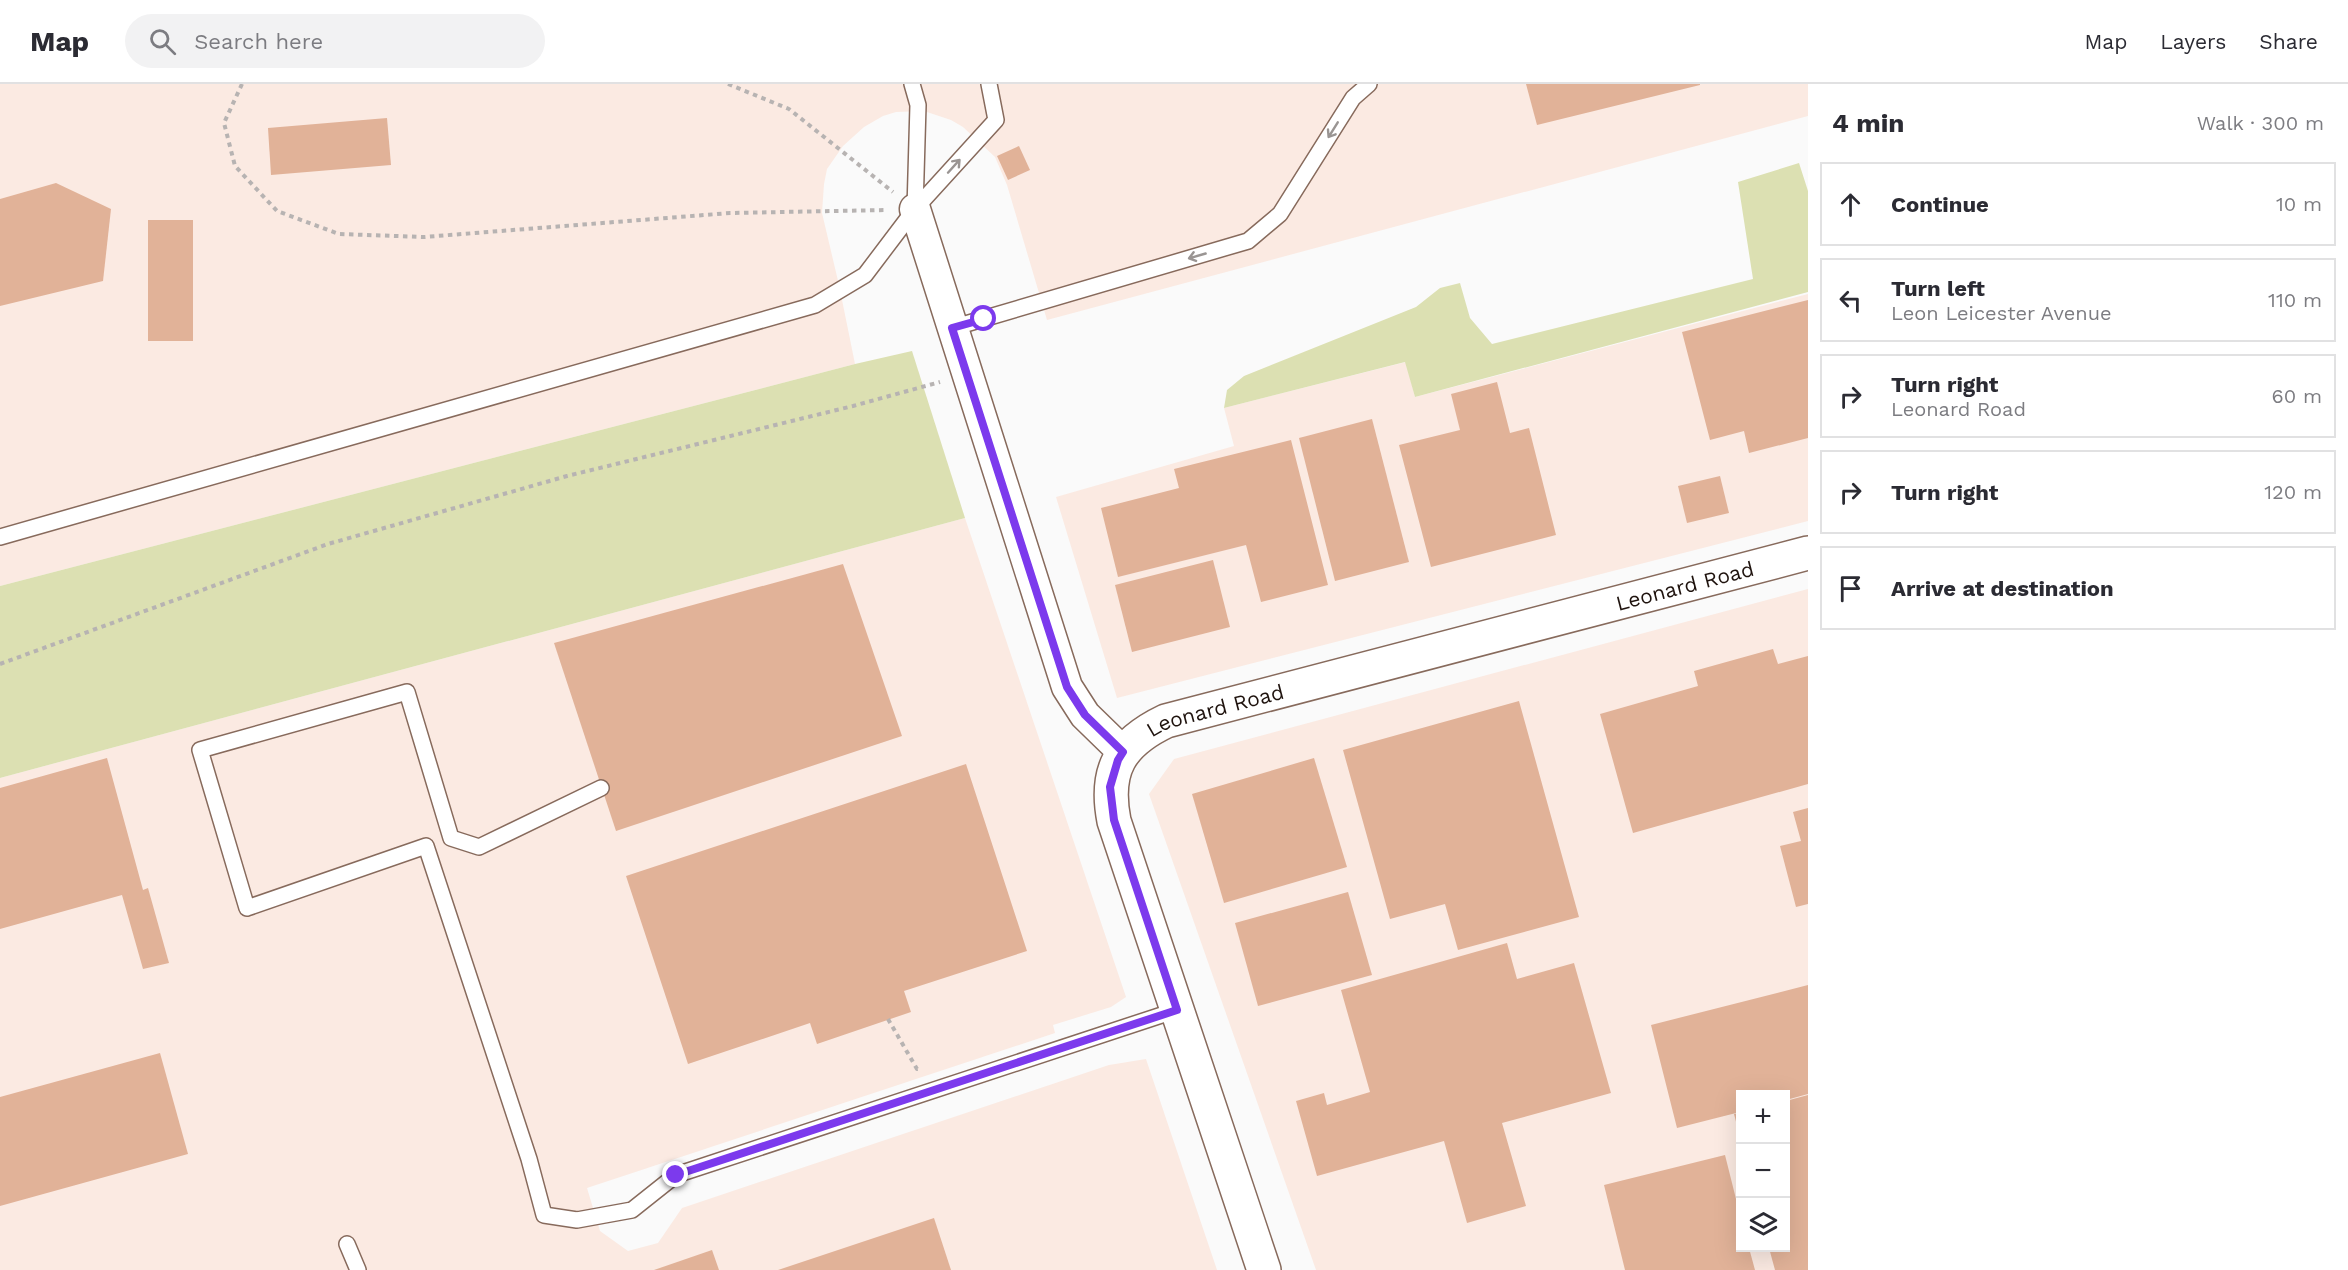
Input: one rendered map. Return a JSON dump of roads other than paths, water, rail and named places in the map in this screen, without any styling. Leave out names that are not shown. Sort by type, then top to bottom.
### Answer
[{"type":"street","points":[[915,209],[1067,687],[1085,715],[1123,752]]},
{"type":"street","name":"Leonard Road","points":[[1264,1270],[1114,820],[1110,787],[1118,760],[1123,752],[1133,740],[1150,729],[1186,715],[1808,553]]},
{"type":"lane","points":[[912,84],[918,105],[915,209]]},
{"type":"lane","points":[[0,537],[815,305],[865,275],[915,209],[996,120],[989,84]]},
{"type":"lane","points":[[952,328],[1248,241],[1280,214],[1353,98],[1369,84]]},
{"type":"lane","points":[[451,838],[407,692],[200,750],[247,908],[451,838],[479,848],[602,788]]},
{"type":"lane","points":[[426,846],[529,1159],[544,1215],[577,1220],[632,1210],[676,1175],[1177,1010]]},
{"type":"lane","points":[[347,1244],[358,1270]]}]
